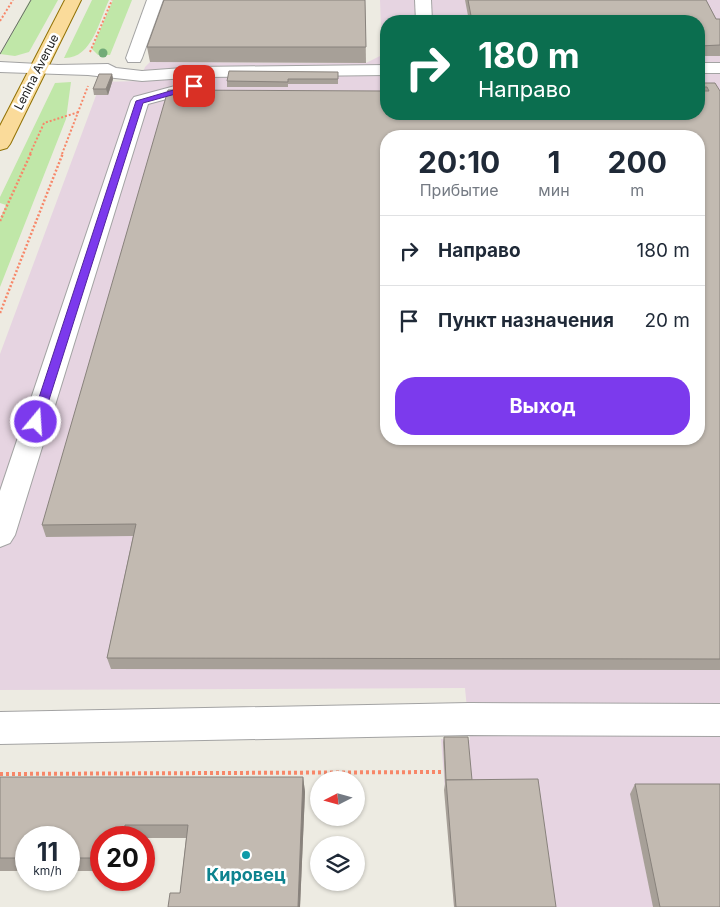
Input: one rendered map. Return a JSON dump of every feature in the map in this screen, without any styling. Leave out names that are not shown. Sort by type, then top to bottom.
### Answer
[{"type":"main road","name":"Lenina Avenue","points":[[0,144],[73,0]]},
{"type":"street","points":[[134,58],[155,0]]},
{"type":"street","points":[[423,0],[424,15]]},
{"type":"street","points":[[0,67],[90,70],[142,76],[196,72],[380,70]]},
{"type":"street","points":[[705,68],[720,68]]},
{"type":"street","points":[[0,535],[140,101],[194,86],[196,72]]},
{"type":"street","points":[[0,728],[469,719],[720,720]]},
{"type":"path","points":[[0,21],[13,0]]},
{"type":"path","points":[[0,313],[79,112],[90,80],[90,49],[112,0]]},
{"type":"path","points":[[0,221],[44,123],[79,112]]},
{"type":"path","points":[[0,774],[442,772]]},
{"type":"shaded area","points":[[380,0],[720,0],[720,907],[454,907],[441,739],[470,740],[465,688],[0,690],[0,354],[101,82],[140,81],[145,67],[150,62],[366,63],[380,56],[380,120],[705,120],[705,15],[381,15]]},
{"type":"green space","points":[[30,0],[58,0],[29,52],[15,56],[0,54]]},
{"type":"green space","points":[[92,0],[109,0],[98,28],[88,46],[74,57],[64,58]]},
{"type":"green space","points":[[113,0],[132,0],[110,55],[98,55],[92,49]]},
{"type":"green space","points":[[71,82],[66,119],[0,287],[0,219],[6,205],[0,203],[0,197],[55,83]]},
{"type":"building","points":[[164,0],[365,0],[366,47],[147,47]]},
{"type":"building","points":[[468,0],[706,0],[716,19],[720,19],[720,45],[705,46],[705,15],[471,15]]},
{"type":"building","points":[[229,71],[338,72],[338,79],[288,79],[288,82],[227,81]]},
{"type":"building","points":[[99,74],[112,74],[106,89],[93,89]]},
{"type":"building","points":[[705,83],[715,83],[720,91],[720,659],[107,658],[136,524],[42,525],[168,90],[380,91],[380,120],[705,120],[705,91],[709,91],[705,87]]},
{"type":"building","points":[[444,737],[468,737],[472,780],[446,780]]},
{"type":"building","name":"Кировец","points":[[0,777],[303,777],[298,907],[168,907],[170,893],[180,893],[188,825],[90,826],[90,858],[80,858],[80,826],[15,826],[15,858],[0,858]]},
{"type":"building","points":[[538,779],[556,907],[456,907],[446,780]]},
{"type":"building","points":[[635,784],[720,784],[720,907],[660,907]]},
{"type":"tram line","points":[[0,54],[31,0]]},
{"type":"place","name":"Кировец","points":[[246,855]]},
{"type":"route","points":[[36,422],[140,101],[194,86]]}]
